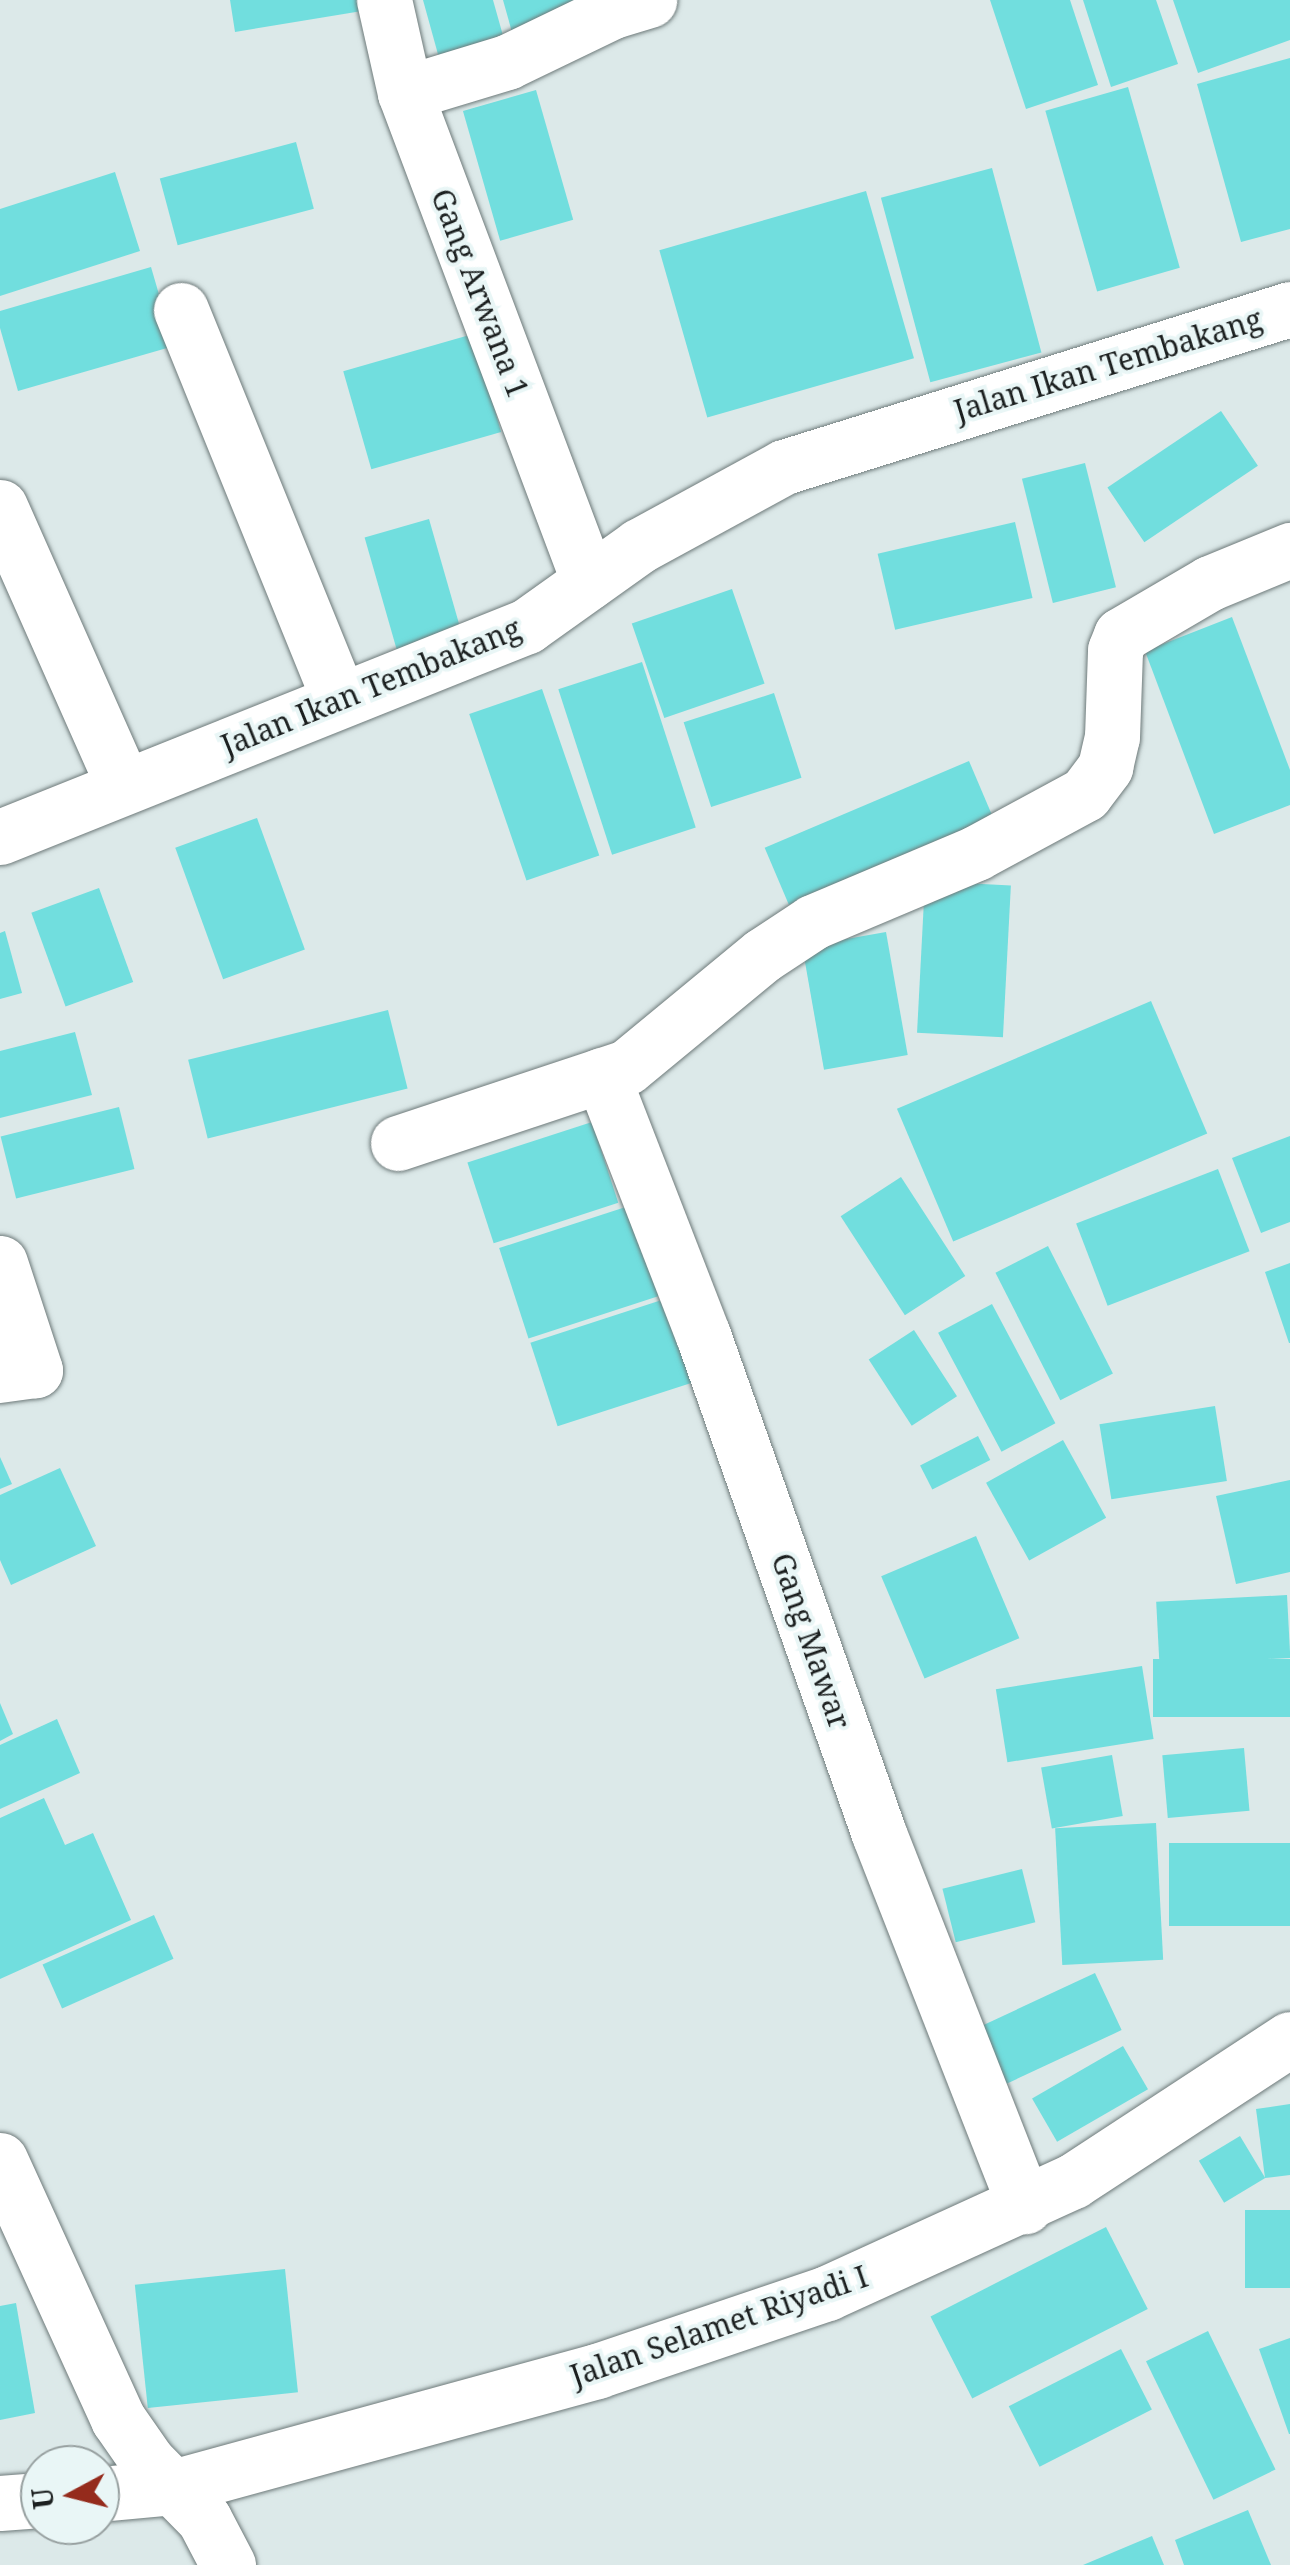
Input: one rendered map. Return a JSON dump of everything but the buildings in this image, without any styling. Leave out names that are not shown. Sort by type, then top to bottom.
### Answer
[{"type":"street","name":"Gang Arwana 1","points":[[384,0],[405,93],[589,582]]},
{"type":"street","points":[[405,93],[507,62],[613,12],[650,0]]},
{"type":"street","name":"Jalan Ikan Tembakang","points":[[0,837],[527,626],[639,546],[784,467],[1290,309]]},
{"type":"street","points":[[181,310],[339,700]]},
{"type":"street","points":[[0,507],[123,785]]},
{"type":"street","points":[[398,1143],[627,1067],[764,955],[813,922],[976,852],[1086,794],[1105,767],[1112,737],[1114,650],[1122,635],[1210,583],[1290,550]]},
{"type":"street","name":"Gang Mawar","points":[[602,1075],[704,1336],[879,1834],[1025,2206]]},
{"type":"street","points":[[0,1263],[35,1370],[0,1375]]},
{"type":"street","name":"Jalan Selamet Riyadi I","points":[[120,2492],[173,2487],[707,2336],[845,2286],[1073,2181],[1290,2039]]},
{"type":"street","points":[[0,2160],[118,2418],[204,2519],[228,2565]]}]
